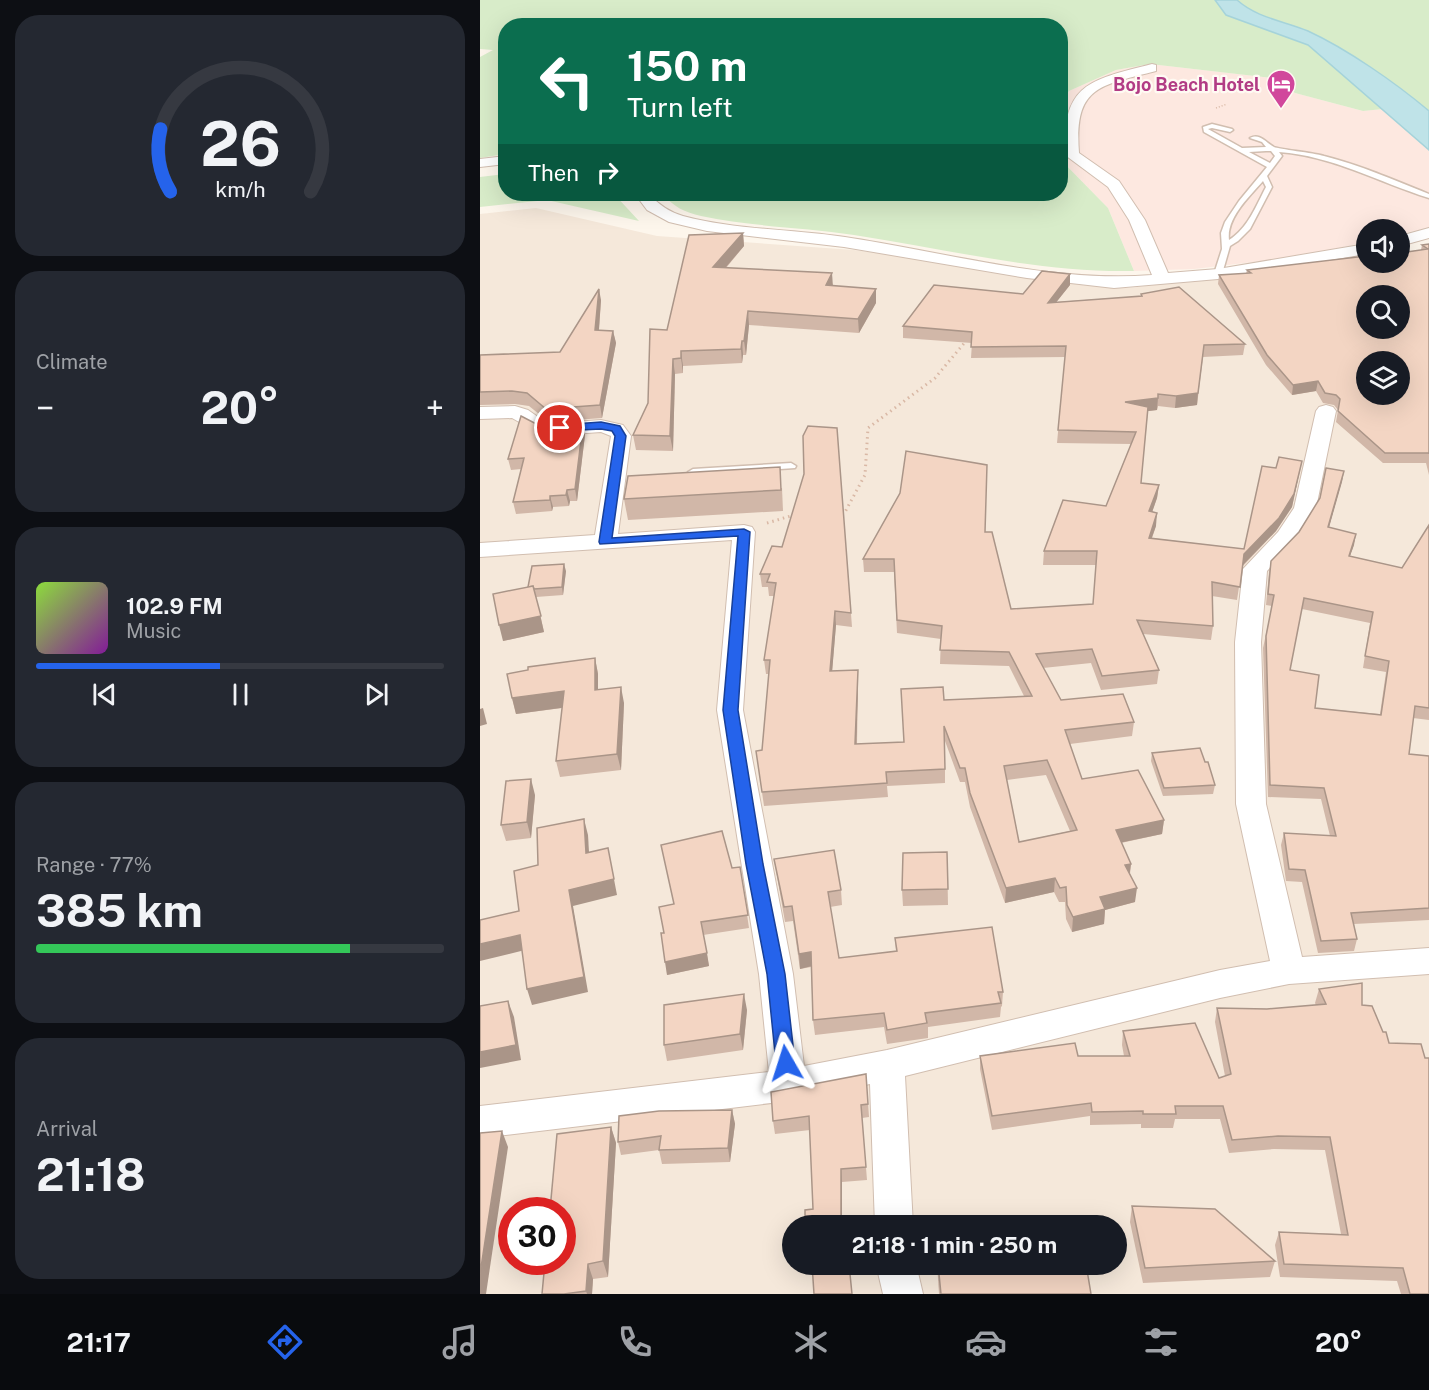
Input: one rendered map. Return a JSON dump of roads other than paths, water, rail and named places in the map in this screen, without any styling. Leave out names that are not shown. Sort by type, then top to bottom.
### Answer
[{"type":"street","points":[[1152,68],[1102,82],[1077,99],[1069,128],[1072,155],[1114,184],[1137,220],[1163,280]]},
{"type":"street","points":[[480,163],[498,164]]},
{"type":"street","points":[[480,171],[498,166]]},
{"type":"street","points":[[647,201],[652,207],[675,219],[745,232],[844,242],[1027,273],[1114,284],[1218,274],[1356,251]]},
{"type":"street","points":[[1410,238],[1429,233]]},
{"type":"street","points":[[480,413],[514,411],[525,413],[544,430],[601,426],[616,429],[621,436],[620,477],[605,542]]},
{"type":"street","points":[[1289,971],[1251,804],[1248,642],[1255,569],[1287,536],[1305,508],[1316,448],[1326,411]]},
{"type":"street","points":[[480,550],[744,532],[730,710],[755,864],[776,974],[788,1085]]},
{"type":"street","points":[[480,1122],[788,1085],[887,1065],[1220,984],[1289,971],[1429,961]]},
{"type":"street","points":[[887,1065],[894,1215]]},
{"type":"street","points":[[899,1275],[903,1294]]},
{"type":"lane","points":[[1230,130],[1212,126],[1205,128],[1206,131],[1272,168]]},
{"type":"lane","points":[[1218,274],[1227,244],[1225,232],[1253,185],[1265,178],[1279,156],[1264,141],[1253,138]]},
{"type":"lane","points":[[1241,150],[1270,147],[1302,151],[1336,160],[1429,196]]},
{"type":"lane","points":[[1227,244],[1236,240],[1247,229],[1269,187],[1265,178]]},
{"type":"lane","points":[[685,473],[791,466]]},
{"type":"water","points":[[1215,0],[1237,0],[1262,15],[1308,31],[1339,47],[1402,89],[1429,111],[1429,150],[1308,45],[1226,15]]},
{"type":"place","name":"Bojo Beach Hotel","points":[[1281,110]]}]
